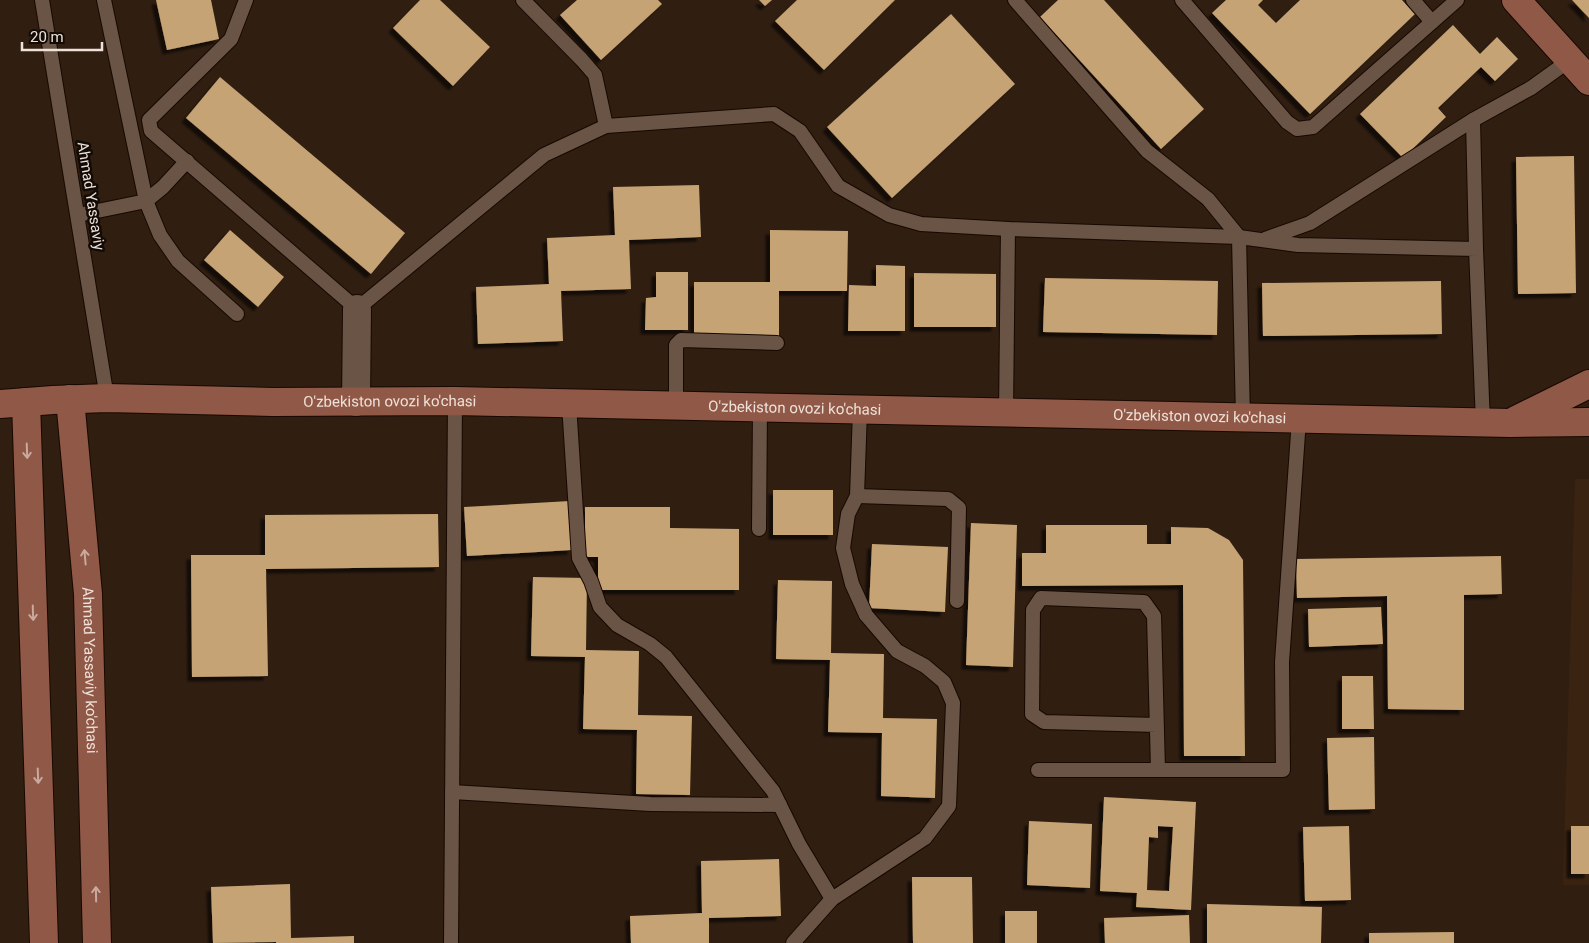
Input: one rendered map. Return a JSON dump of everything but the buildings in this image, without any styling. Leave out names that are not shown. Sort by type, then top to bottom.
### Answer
[{"type":"main road","points":[[1516,0],[1589,81]]},
{"type":"main road","points":[[1510,423],[1589,384]]},
{"type":"main road","name":"O'zbekiston ovozi ko'chasi","points":[[13,403],[106,398],[273,402],[455,401],[1484,423],[1588,423]]},
{"type":"main road","name":"Ahmad Yassaviy ko'chasi","points":[[70,399],[88,594],[97,943]]},
{"type":"main road","points":[[13,403],[44,943]]},
{"type":"street","points":[[356,402],[357,309]]},
{"type":"lane","name":"Ahmad Yassaviy","points":[[42,0],[106,398]]},
{"type":"lane","points":[[104,0],[146,201],[160,235],[178,261],[238,314]]},
{"type":"lane","points":[[246,0],[231,39],[149,120],[151,131],[357,309],[544,155],[606,126],[774,114],[800,131],[838,186],[889,215],[921,224],[1239,237],[1298,245],[1476,249]]},
{"type":"lane","points":[[523,0],[595,75],[606,126]]},
{"type":"lane","points":[[1016,0],[1147,151],[1208,199],[1239,237],[1244,418]]},
{"type":"lane","points":[[1182,0],[1287,122],[1297,129],[1313,127],[1457,0]]},
{"type":"lane","points":[[1413,0],[1432,22]]},
{"type":"lane","points":[[1262,240],[1310,223],[1473,120],[1531,88],[1570,60]]},
{"type":"lane","points":[[1473,120],[1476,249],[1484,423]]},
{"type":"lane","points":[[78,215],[146,201],[163,187],[187,161]]},
{"type":"lane","points":[[1006,413],[1008,229]]},
{"type":"lane","points":[[676,406],[676,345],[681,340],[777,343]]},
{"type":"lane","points":[[451,943],[455,401]]},
{"type":"lane","points":[[569,404],[579,558],[591,581],[600,608],[618,625],[666,656],[773,791],[799,844],[832,899]]},
{"type":"lane","points":[[759,529],[760,408]]},
{"type":"lane","points":[[793,943],[832,899],[925,838],[949,806],[953,703],[944,682],[925,666],[897,651],[866,615],[852,584],[843,548],[848,514],[857,496],[860,410]]},
{"type":"lane","points":[[1038,770],[1282,770],[1282,662],[1299,419]]},
{"type":"lane","points":[[857,496],[948,499],[959,508],[957,601]]},
{"type":"lane","points":[[1157,724],[1044,722],[1032,714],[1033,610],[1041,598],[1144,602],[1154,616],[1157,724],[1158,770]]},
{"type":"lane","points":[[452,792],[650,804],[780,805]]},
{"type":"shaded area","points":[[1575,479],[1589,479],[1589,885],[1563,885]]}]
